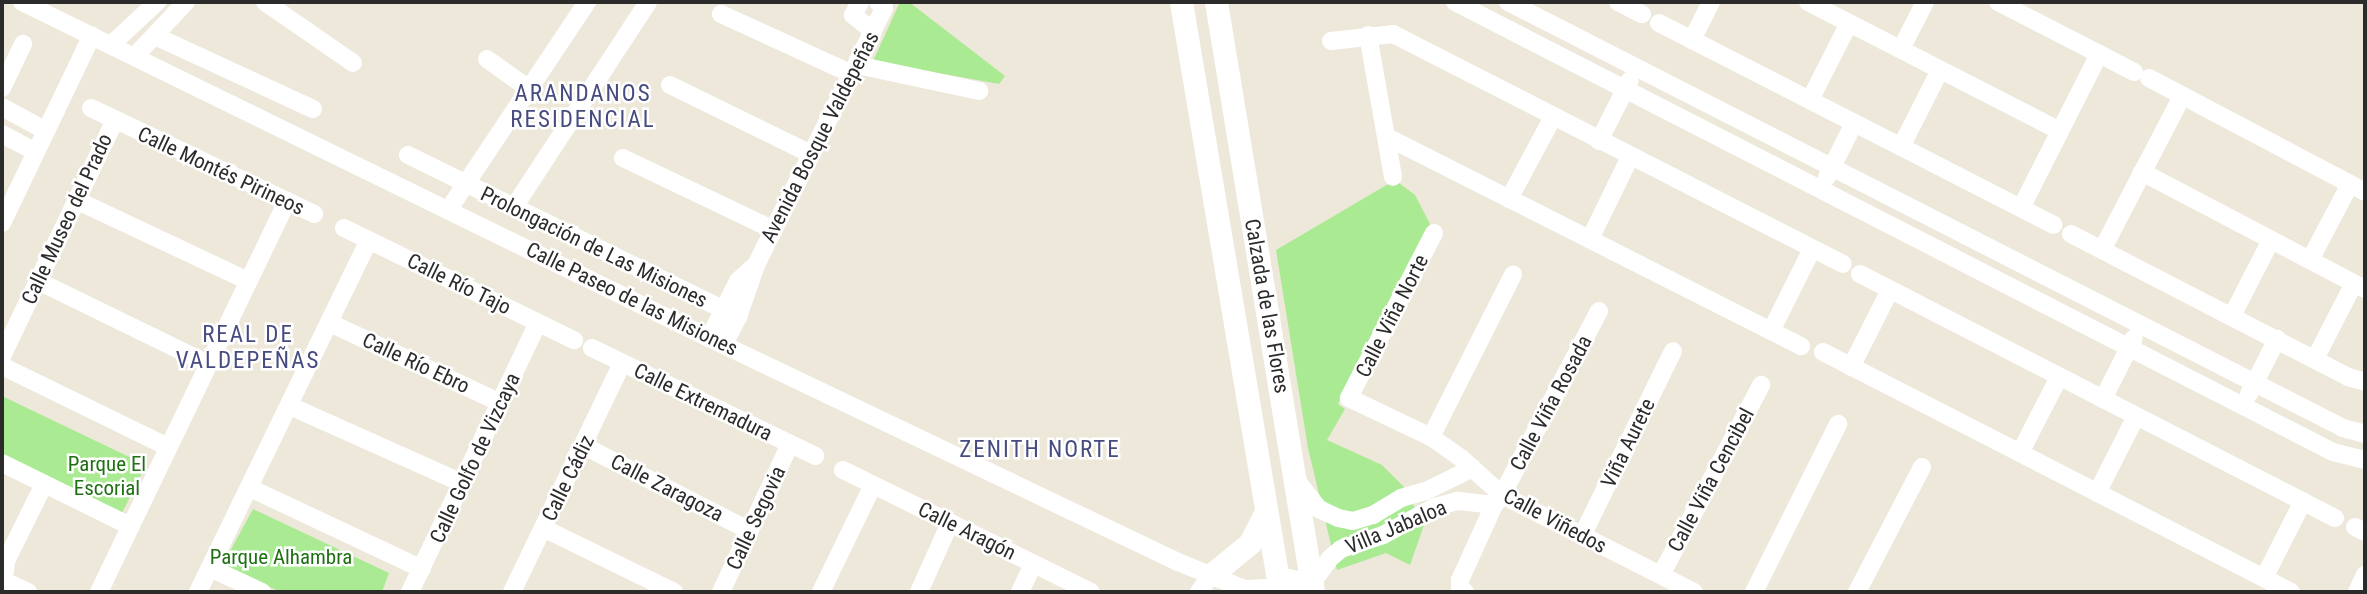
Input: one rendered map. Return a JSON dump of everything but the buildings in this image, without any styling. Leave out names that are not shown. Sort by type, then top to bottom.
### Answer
[{"type":"street","name":"Calle Paseo de las Misiones","points":[[22,2],[136,55],[716,341],[1228,587],[1293,587]]},
{"type":"street","points":[[111,44],[157,2]]},
{"type":"street","points":[[136,55],[186,2]]},
{"type":"street","points":[[265,2],[353,63]]},
{"type":"street","points":[[514,207],[648,2]]},
{"type":"street","points":[[860,2],[853,15],[873,31]]},
{"type":"street","name":"Calzada de las Flores","points":[[1181,2],[1266,512],[1293,587]]},
{"type":"street","points":[[1508,2],[2140,326],[2343,428],[2365,434]]},
{"type":"street","points":[[1618,2],[1642,14]]},
{"type":"street","points":[[1692,40],[1711,2]]},
{"type":"street","points":[[1808,2],[2060,131]]},
{"type":"street","points":[[1901,50],[1925,2]]},
{"type":"street","points":[[1998,2],[2358,188],[2310,260]]},
{"type":"street","points":[[1460,3],[2333,452],[2365,460]]},
{"type":"street","points":[[449,209],[529,89],[577,5]]},
{"type":"street","name":"Avenida Bosque Valdepeñas","points":[[716,341],[873,31],[881,5]]},
{"type":"street","name":"Calzada de las Flores","points":[[1217,11],[1297,481],[1293,587]]},
{"type":"street","points":[[721,14],[854,69],[979,91]]},
{"type":"street","points":[[1659,23],[2053,225]]},
{"type":"street","points":[[1810,100],[1849,23]]},
{"type":"street","points":[[2,223],[92,34]]},
{"type":"street","points":[[1331,41],[1393,34],[1843,264]]},
{"type":"street","points":[[1368,35],[1393,177]]},
{"type":"street","points":[[155,36],[308,107],[291,133]]},
{"type":"street","points":[[4,77],[23,44]]},
{"type":"street","points":[[2021,208],[2099,54]]},
{"type":"street","points":[[487,59],[529,89]]},
{"type":"street","points":[[1599,141],[1636,67]]},
{"type":"street","points":[[1901,147],[1940,70]]},
{"type":"street","points":[[1194,83],[1228,78]]},
{"type":"street","points":[[670,85],[811,154]]},
{"type":"street","points":[[2102,250],[2182,96]]},
{"type":"street","points":[[2,107],[46,131]]},
{"type":"street","name":"Calle Montés Pirineos","points":[[91,108],[314,214]]},
{"type":"street","points":[[1509,199],[1553,117]]},
{"type":"street","name":"Calle Museo del Prado","points":[[2,356],[115,120]]},
{"type":"street","points":[[1821,189],[1854,123]]},
{"type":"street","points":[[2,134],[36,152]]},
{"type":"street","points":[[1387,137],[1801,346]]},
{"type":"street","name":"Prolongación de Las Misiones","points":[[408,155],[730,313]]},
{"type":"street","points":[[1590,239],[1630,157]]},
{"type":"street","points":[[622,158],[774,230]]},
{"type":"street","points":[[2142,172],[2360,286],[2315,359]]},
{"type":"street","points":[[76,200],[248,281]]},
{"type":"street","points":[[99,592],[287,201]]},
{"type":"street","name":"Calle Río Tajo","points":[[344,228],[574,340]]},
{"type":"street","name":"Calle Viña Norte","points":[[1349,398],[1434,233]]},
{"type":"street","points":[[2071,234],[2365,382]]},
{"type":"street","points":[[198,592],[369,240]]},
{"type":"street","points":[[2232,316],[2272,240]]},
{"type":"street","points":[[1771,331],[1812,249]]},
{"type":"street","points":[[1860,274],[2334,518]]},
{"type":"street","points":[[1431,437],[1513,275]]},
{"type":"street","points":[[38,281],[208,364]]},
{"type":"street","points":[[1851,367],[1890,290]]},
{"type":"street","name":"Calle Viña Rosada","points":[[1462,588],[1498,500],[1599,311]]},
{"type":"street","name":"Calle Río Ebro","points":[[330,323],[501,403]]},
{"type":"street","name":"Calle Golfo de Vizcaya","points":[[410,592],[538,323]]},
{"type":"street","points":[[2103,399],[2140,326]]},
{"type":"street","points":[[2243,406],[2277,340]]},
{"type":"street","name":"Calle Extremadura","points":[[592,348],[815,456]]},
{"type":"street","name":"Viña Aurete","points":[[1582,536],[1673,351]]},
{"type":"street","points":[[1823,352],[2291,592]]},
{"type":"street","name":"Calle Cádiz","points":[[512,592],[622,363]]},
{"type":"street","points":[[2,366],[168,447]]},
{"type":"street","points":[[2020,453],[2059,377]]},
{"type":"street","name":"Calle Viña Cencibel","points":[[1661,575],[1761,385]]},
{"type":"street","name":"Calle Viñedos","points":[[1349,398],[1431,437],[1473,468],[1498,500],[1582,536],[1694,592]]},
{"type":"street","points":[[290,405],[462,483]]},
{"type":"street","points":[[2097,492],[2136,416]]},
{"type":"street","points":[[1754,592],[1838,424]]},
{"type":"street","points":[[1254,444],[1290,439]]},
{"type":"street","name":"Calle Segovia","points":[[721,592],[790,444]]},
{"type":"street","name":"Calle Zaragoza","points":[[584,446],[750,531]]},
{"type":"street","points":[[2,463],[130,526]]},
{"type":"street","points":[[1857,592],[1922,467]]},
{"type":"street","name":"Villa Jabaloa","points":[[1297,481],[1311,502],[1338,518],[1362,520],[1401,498],[1473,468]]},
{"type":"street","name":"Calle Aragón","points":[[843,470],[1091,592]]},
{"type":"street","points":[[1454,478],[1458,501]]},
{"type":"street","points":[[28,592],[3,576],[44,484]]},
{"type":"street","points":[[821,592],[873,485]]},
{"type":"street","points":[[250,488],[422,569]]},
{"type":"street","name":"Villa Jabaloa","points":[[1293,587],[1341,549],[1383,536],[1436,508],[1458,501],[1498,500]]},
{"type":"street","points":[[2264,578],[2302,501]]},
{"type":"street","points":[[1228,587],[1266,512]]},
{"type":"street","points":[[1338,518],[1341,549]]},
{"type":"street","points":[[919,592],[950,523]]},
{"type":"street","points":[[543,528],[674,592]]},
{"type":"street","points":[[1020,592],[1033,564]]},
{"type":"street","points":[[210,568],[262,592]]},
{"type":"street","points":[[2357,592],[2365,575]]},
{"type":"green space","points":[[900,2],[909,2],[1005,76],[999,84],[873,61]]},
{"type":"green space","points":[[1395,180],[1415,195],[1430,224],[1338,404],[1345,409],[1327,440],[1382,465],[1403,486],[1424,525],[1410,565],[1386,553],[1337,570],[1308,448],[1276,250]]},
{"type":"green space","name":"Parque El Escorial","points":[[2,396],[146,465],[121,515],[2,456]]},
{"type":"green space","name":"Parque Alhambra","points":[[253,509],[389,573],[382,592],[281,592],[222,566]]},
{"type":"district","name":"ARANDANOS RESIDENCIAL","points":[[583,107]]},
{"type":"district","name":"REAL DE VALDEPEÑAS","points":[[248,348]]},
{"type":"district","name":"ZENITH NORTE","points":[[1040,450]]}]
